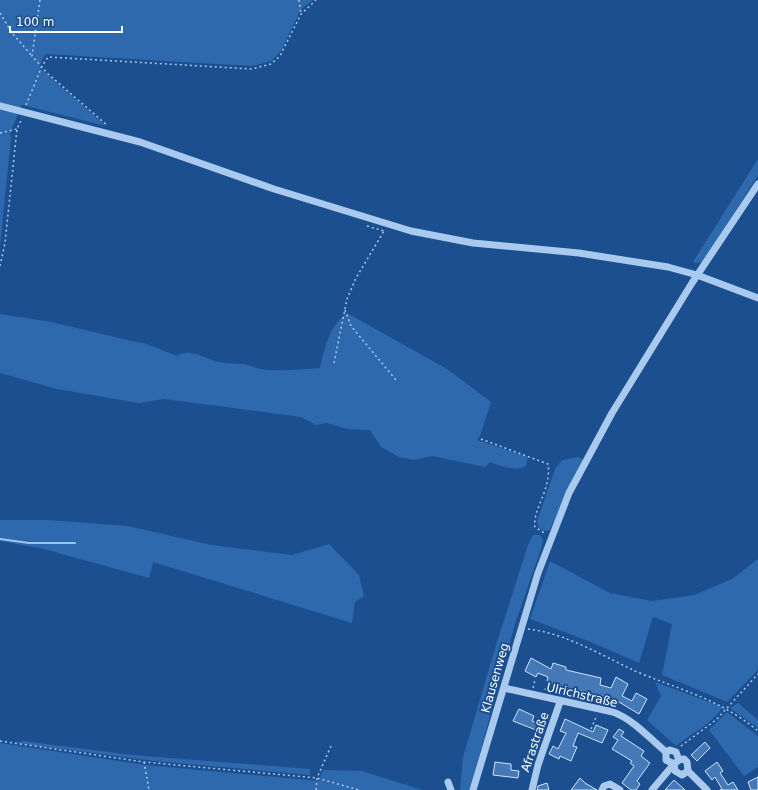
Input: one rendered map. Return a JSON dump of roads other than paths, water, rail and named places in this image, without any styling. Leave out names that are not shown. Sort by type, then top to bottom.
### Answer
[{"type":"street","points":[[0,106],[23,114],[109,133],[140,142],[274,189],[411,231],[473,243],[579,253],[626,260],[697,275],[758,298]]},
{"type":"street","name":"Klausenweg","points":[[473,790],[538,573],[569,493],[612,414],[697,275],[758,184]]},
{"type":"street","name":"Ulrichstraße","points":[[504,688],[560,702],[613,712],[623,716],[634,722],[666,752],[666,760],[676,762],[684,759],[687,762],[688,771],[707,790]]},
{"type":"street","name":"Afrastraße","points":[[532,790],[560,702]]},
{"type":"street","name":"Ulrichstraße","points":[[666,752],[670,750],[676,752],[675,770],[682,775],[688,771]]},
{"type":"street","points":[[652,790],[676,762]]},
{"type":"street","points":[[448,782],[451,790]]},
{"type":"street","points":[[602,790],[604,786],[610,784],[620,790]]},
{"type":"waterway","points":[[0,539],[29,543],[75,543]]}]
